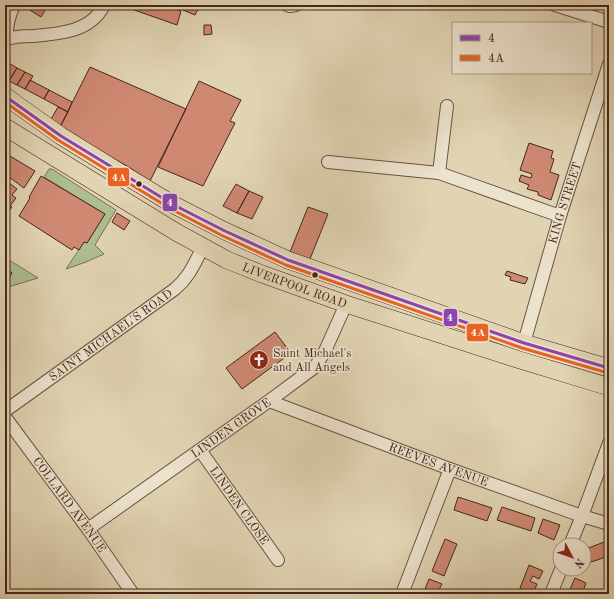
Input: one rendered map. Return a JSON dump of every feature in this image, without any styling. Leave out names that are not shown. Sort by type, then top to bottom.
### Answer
[{"type":"highway","points":[[5,96],[61,136],[116,170],[146,198],[212,238]]},
{"type":"highway","name":"LIVERPOOL ROAD","points":[[5,127],[176,232],[212,238],[288,260],[524,343],[609,368]]},
{"type":"highway","name":"LIVERPOOL ROAD","points":[[212,238],[227,260],[262,274],[346,304],[609,387]]},
{"type":"street","points":[[14,5],[7,25],[6,39],[68,32],[94,19],[100,13],[104,5]]},
{"type":"street","points":[[287,5],[296,5]]},
{"type":"street","points":[[555,5],[609,22]]},
{"type":"street","name":"KING STREET","points":[[524,343],[560,216],[609,64]]},
{"type":"street","points":[[439,174],[447,106]]},
{"type":"street","points":[[328,162],[439,174],[560,216]]},
{"type":"street","name":"SAINT MICHAEL'S ROAD","points":[[5,412],[175,289],[188,275],[212,238]]},
{"type":"street","name":"LINDEN GROVE","points":[[88,529],[315,367],[325,351],[346,304]]},
{"type":"street","name":"REEVES AVENUE","points":[[269,401],[450,469],[582,516],[609,524]]},
{"type":"street","name":"COLLARD AVENUE","points":[[5,417],[134,594]]},
{"type":"street","points":[[573,537],[609,443]]},
{"type":"street","name":"LINDEN CLOSE","points":[[200,450],[278,560]]},
{"type":"street","points":[[402,594],[450,469]]},
{"type":"street","points":[[551,594],[558,577]]},
{"type":"green space","points":[[49,169],[52,169],[116,210],[95,245],[104,254],[66,269],[84,242],[87,243],[105,214],[44,177]]},
{"type":"green space","points":[[5,258],[9,260],[38,278],[5,288]]},
{"type":"building","points":[[31,5],[48,5],[41,17],[28,9]]},
{"type":"building","points":[[120,5],[162,5],[181,11],[177,25]]},
{"type":"building","points":[[185,5],[200,5],[195,15],[183,10]]},
{"type":"building","points":[[204,25],[211,25],[212,34],[204,35]]},
{"type":"building","points":[[7,62],[17,68],[9,81],[5,78],[5,66]]},
{"type":"building","points":[[90,67],[186,109],[150,181],[60,127]]},
{"type":"building","points":[[17,68],[25,72],[17,85],[9,81]]},
{"type":"building","points":[[25,72],[33,76],[25,89],[17,85]]},
{"type":"building","points":[[30,80],[49,90],[44,99],[25,89]]},
{"type":"building","points":[[199,81],[241,100],[230,121],[235,123],[203,186],[158,167]]},
{"type":"building","points":[[49,90],[72,102],[68,112],[44,99]]},
{"type":"building","points":[[58,107],[68,112],[60,127],[50,121]]},
{"type":"building","points":[[529,143],[553,151],[551,158],[554,159],[550,172],[559,175],[551,200],[538,195],[538,192],[527,189],[529,185],[519,181],[521,175],[531,178],[532,174],[520,170]]},
{"type":"building","points":[[5,153],[35,171],[24,188],[5,174]]},
{"type":"building","points":[[41,176],[105,214],[87,243],[84,242],[79,250],[74,247],[72,250],[19,216]]},
{"type":"building","points":[[5,180],[17,189],[12,195],[16,198],[10,206],[12,207],[9,211],[5,208]]},
{"type":"building","points":[[236,184],[249,191],[237,213],[223,206]]},
{"type":"building","points":[[249,191],[263,197],[252,219],[237,213]]},
{"type":"building","points":[[308,207],[328,214],[310,259],[290,252]]},
{"type":"building","points":[[117,213],[130,221],[124,230],[112,222]]},
{"type":"building","points":[[5,268],[12,273],[5,285]]},
{"type":"building","points":[[507,271],[528,278],[525,284],[510,280],[511,277],[505,275]]},
{"type":"building","name":"Saint Michael's and All Angels","points":[[275,332],[291,353],[242,389],[226,368]]},
{"type":"building","points":[[458,497],[492,508],[487,521],[454,510]]},
{"type":"building","points":[[502,507],[535,518],[531,531],[497,520]]},
{"type":"building","points":[[543,519],[560,525],[555,537],[552,537],[552,539],[538,533]]},
{"type":"building","points":[[445,539],[457,544],[444,576],[432,571]]},
{"type":"building","points":[[604,542],[609,556],[592,562],[592,547]]},
{"type":"building","points":[[529,565],[543,571],[539,579],[533,576],[530,581],[537,584],[533,594],[520,588]]},
{"type":"building","points":[[575,578],[586,583],[582,594],[568,594]]},
{"type":"building","points":[[429,579],[442,584],[437,594],[423,594]]},
{"type":"transit line","name":"4","points":[[5,96],[61,136],[174,205],[225,231],[288,260],[524,343],[609,368]]},
{"type":"transit line","name":"4A","points":[[5,102],[58,140],[171,209],[223,236],[286,265],[522,348],[608,373]]},
{"type":"place","name":"Saint Michael's and All Angels","points":[[259,360]]}]
